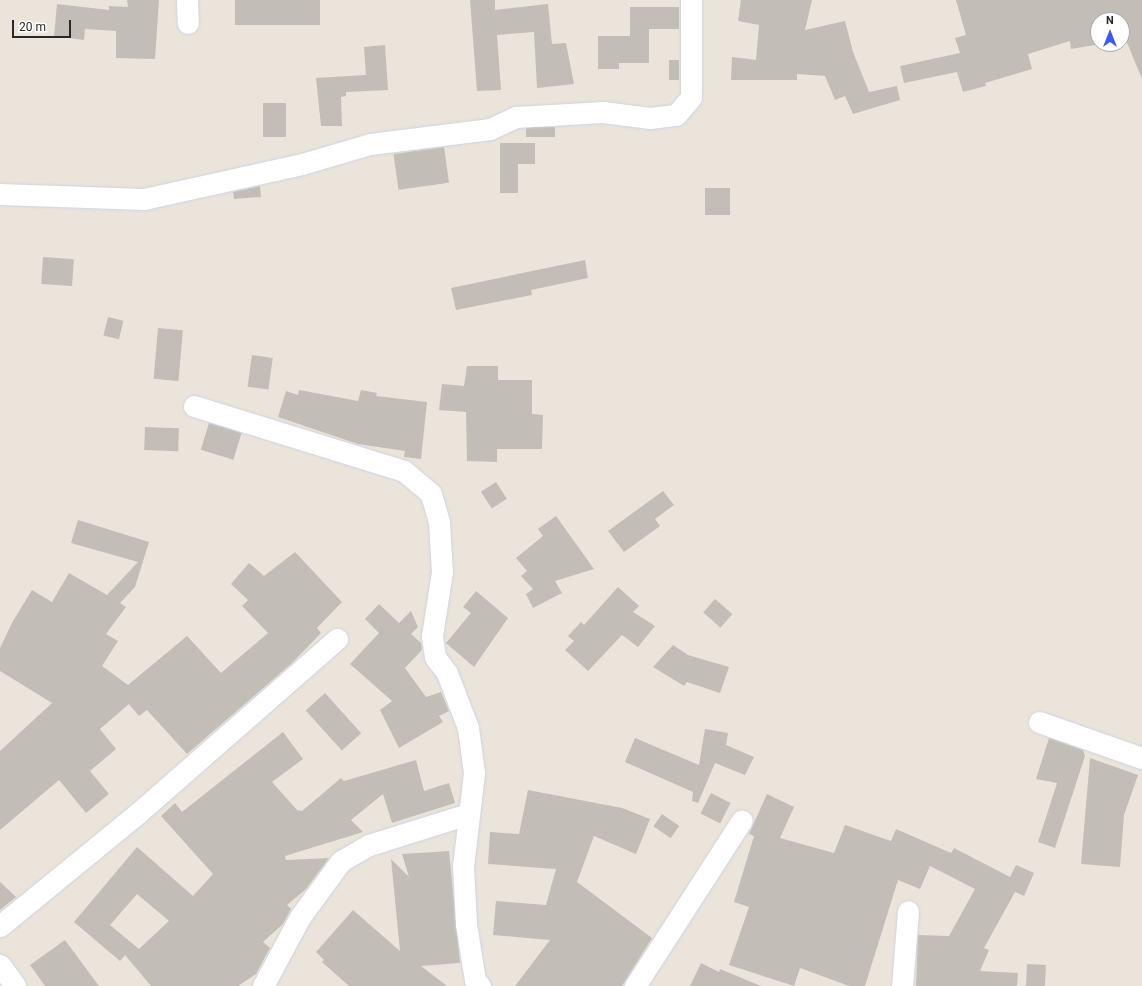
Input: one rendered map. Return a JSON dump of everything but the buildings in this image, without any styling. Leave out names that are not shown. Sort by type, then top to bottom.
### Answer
[{"type":"street","points":[[188,0],[188,23]]},
{"type":"street","points":[[0,194],[144,198],[302,164],[370,144],[490,129],[516,117],[603,112],[650,118],[676,116],[691,97],[691,0]]},
{"type":"street","points":[[194,406],[404,471],[432,494],[439,522],[442,572],[432,636],[435,657],[447,673],[468,728],[474,773],[463,866],[466,924],[475,984]]},
{"type":"street","points":[[0,926],[143,809],[337,639]]},
{"type":"street","points":[[1039,722],[1142,758]]},
{"type":"street","points":[[262,986],[300,917],[341,861],[369,845],[468,814]]},
{"type":"street","points":[[635,986],[742,820]]},
{"type":"street","points":[[902,986],[908,912]]},
{"type":"street","points":[[0,965],[15,986]]}]
